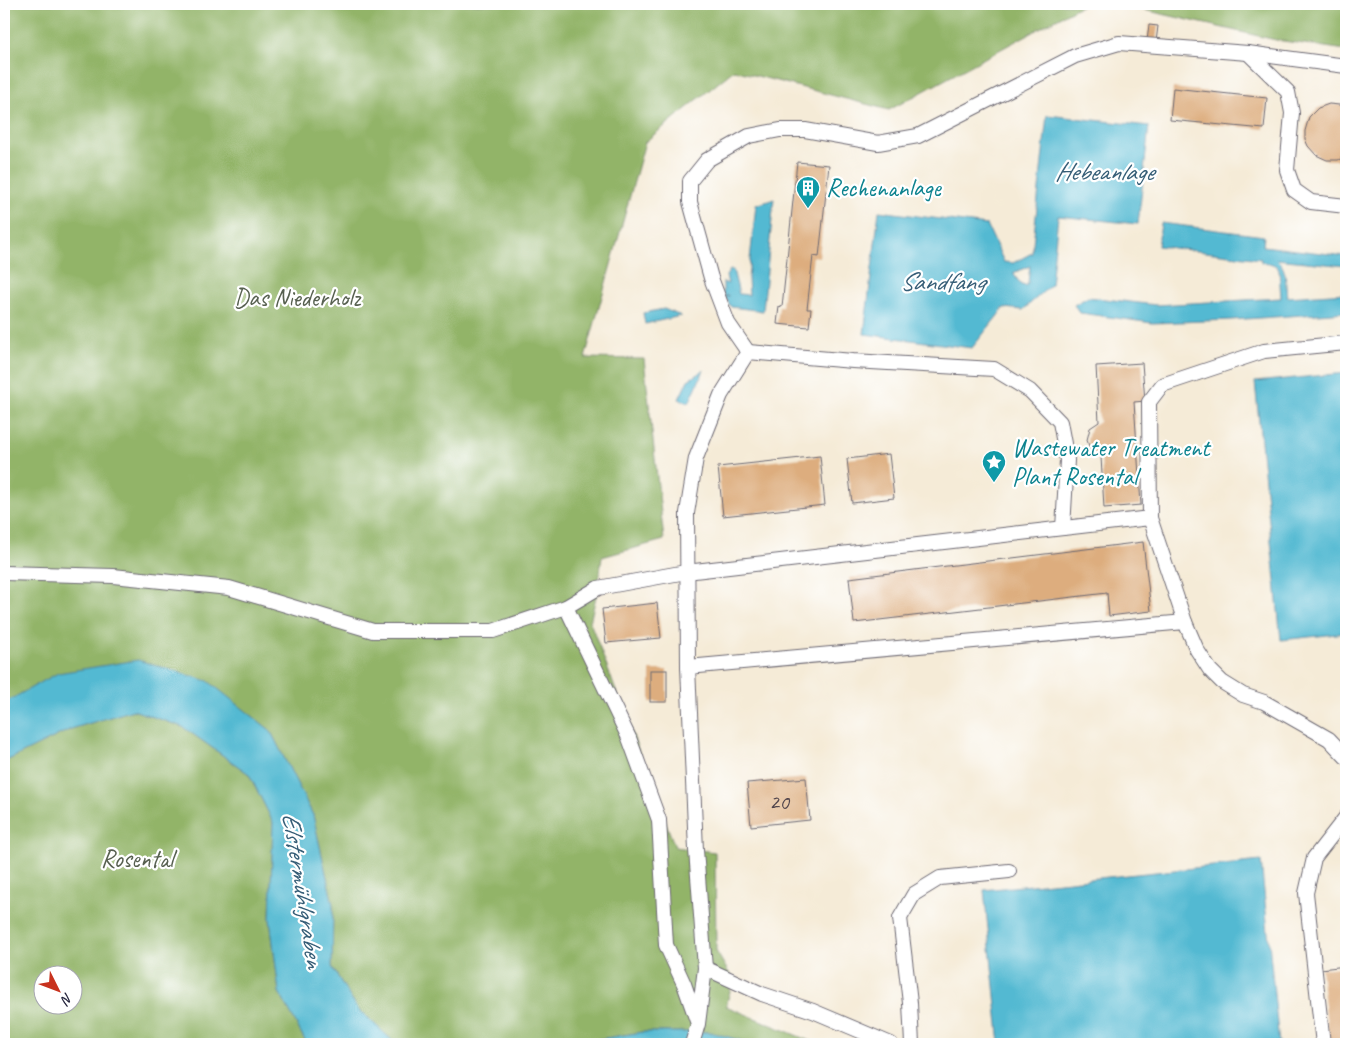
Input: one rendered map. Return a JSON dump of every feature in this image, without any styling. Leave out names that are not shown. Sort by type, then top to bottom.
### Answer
[{"type":"lane","points":[[748,352],[728,323],[711,278],[690,202],[690,181],[707,160],[749,136],[780,130],[805,130],[878,143],[918,136],[1075,56],[1119,43],[1248,52],[1346,66]]},
{"type":"lane","points":[[1248,52],[1288,92],[1292,113],[1287,170],[1294,190],[1311,202],[1346,206]]},
{"type":"lane","points":[[1346,343],[1264,352],[1162,385],[1149,402],[1150,518],[1196,650],[1210,670],[1222,682],[1243,695],[1264,702],[1329,739],[1346,757]]},
{"type":"lane","points":[[748,352],[853,361],[994,369],[1030,391],[1060,422],[1067,460],[1063,528]]},
{"type":"lane","points":[[692,1044],[698,1024],[705,968],[696,850],[688,667],[687,513],[696,458],[721,395],[748,352]]},
{"type":"lane","points":[[4,573],[113,576],[229,588],[373,631],[493,631],[566,607],[598,588],[686,572],[1150,518]]},
{"type":"lane","points":[[566,607],[629,738],[659,820],[666,945],[684,984],[698,1024]]},
{"type":"lane","points":[[688,667],[1185,622]]},
{"type":"lane","points":[[1324,1044],[1306,893],[1314,858],[1346,817]]},
{"type":"lane","points":[[912,1044],[910,1003],[900,918],[914,894],[940,878],[1010,871]]},
{"type":"lane","points":[[705,968],[762,994],[813,1011],[891,1044]]},
{"type":"green space","name":"Das Niederholz","points":[[4,4],[1084,4],[889,110],[734,70],[645,142],[585,358],[644,359],[664,540],[602,557],[598,588],[590,622],[675,847],[715,852],[716,951],[733,980],[726,1006],[817,1044],[707,1044],[710,1032],[642,1032],[570,1044],[396,1044],[356,1007],[332,967],[333,905],[313,815],[270,730],[208,682],[4,703]]},
{"type":"green space","points":[[1118,4],[1346,4],[1346,50],[1276,40]]},
{"type":"green space","name":"Rosental","points":[[133,710],[183,727],[249,774],[273,822],[270,919],[279,992],[307,1044],[4,1044],[4,762],[71,729]]},
{"type":"water","name":"Sandfang","points":[[1047,115],[1149,126],[1138,224],[1058,216],[1051,285],[1023,310],[1004,308],[972,348],[864,334],[879,211],[987,225],[1004,262],[1013,263],[1032,253]],"holes":[[[1030,266],[1026,286],[1021,285],[1013,273]]]},
{"type":"water","points":[[774,199],[763,311],[731,307],[724,296],[729,296],[723,295],[723,282],[728,284],[726,276],[730,270],[733,270],[739,294],[749,295],[748,278],[756,205]]},
{"type":"water","points":[[1161,223],[1264,236],[1263,246],[1346,256],[1346,266],[1276,259],[1284,271],[1287,297],[1346,293],[1346,312],[1152,323],[1080,313],[1074,305],[1088,297],[1156,305],[1281,298],[1279,270],[1276,266],[1261,262],[1261,259],[1158,246]]},
{"type":"water","points":[[664,309],[681,316],[645,324],[643,313]]},
{"type":"water","points":[[704,370],[689,403],[679,399],[688,380]]},
{"type":"water","points":[[1346,373],[1346,633],[1281,640],[1255,382]]},
{"type":"water","name":"Elstermühlgraben","points":[[138,660],[208,681],[270,730],[313,815],[333,905],[332,967],[356,1007],[396,1044],[307,1044],[279,992],[270,919],[273,822],[249,774],[183,727],[133,710],[71,729],[4,762],[4,703],[58,673]]},
{"type":"water","points":[[1261,861],[1279,1044],[1000,1044],[984,890]]},
{"type":"water","points":[[642,1032],[710,1032],[754,1044],[570,1044]]},
{"type":"building","points":[[1149,25],[1158,26],[1156,42],[1147,41]]},
{"type":"building","points":[[1173,88],[1267,98],[1264,129],[1170,120]]},
{"type":"building","points":[[1329,104],[1346,107],[1346,157],[1338,160],[1327,160],[1316,155],[1305,139],[1309,117],[1318,108]]},
{"type":"building","points":[[797,162],[829,165],[819,257],[813,256],[807,309],[811,309],[809,327],[777,324],[779,306],[782,307]]},
{"type":"building","points":[[1142,363],[1145,401],[1134,402],[1141,505],[1104,508],[1101,457],[1091,452],[1087,440],[1090,428],[1099,422],[1096,366]]},
{"type":"building","points":[[889,454],[894,498],[852,503],[847,459]]},
{"type":"building","points":[[820,456],[825,505],[723,516],[718,467]]},
{"type":"building","points":[[1143,542],[1151,611],[1109,616],[1107,593],[854,623],[849,578]]},
{"type":"building","points":[[657,603],[661,638],[606,643],[602,609]]},
{"type":"building","points":[[650,670],[667,670],[667,702],[650,702]]},
{"type":"building","points":[[806,778],[810,820],[751,826],[747,783]]},
{"type":"building","points":[[1346,966],[1346,1044],[1329,1044],[1321,969]]},
{"type":"place","name":"Rechenanlage","points":[[808,209]]},
{"type":"place","name":"Wastewater Treatment Plant Rosental","points":[[994,483]]},
{"type":"water label","name":"Hebeanlage","points":[[1104,171]]}]
